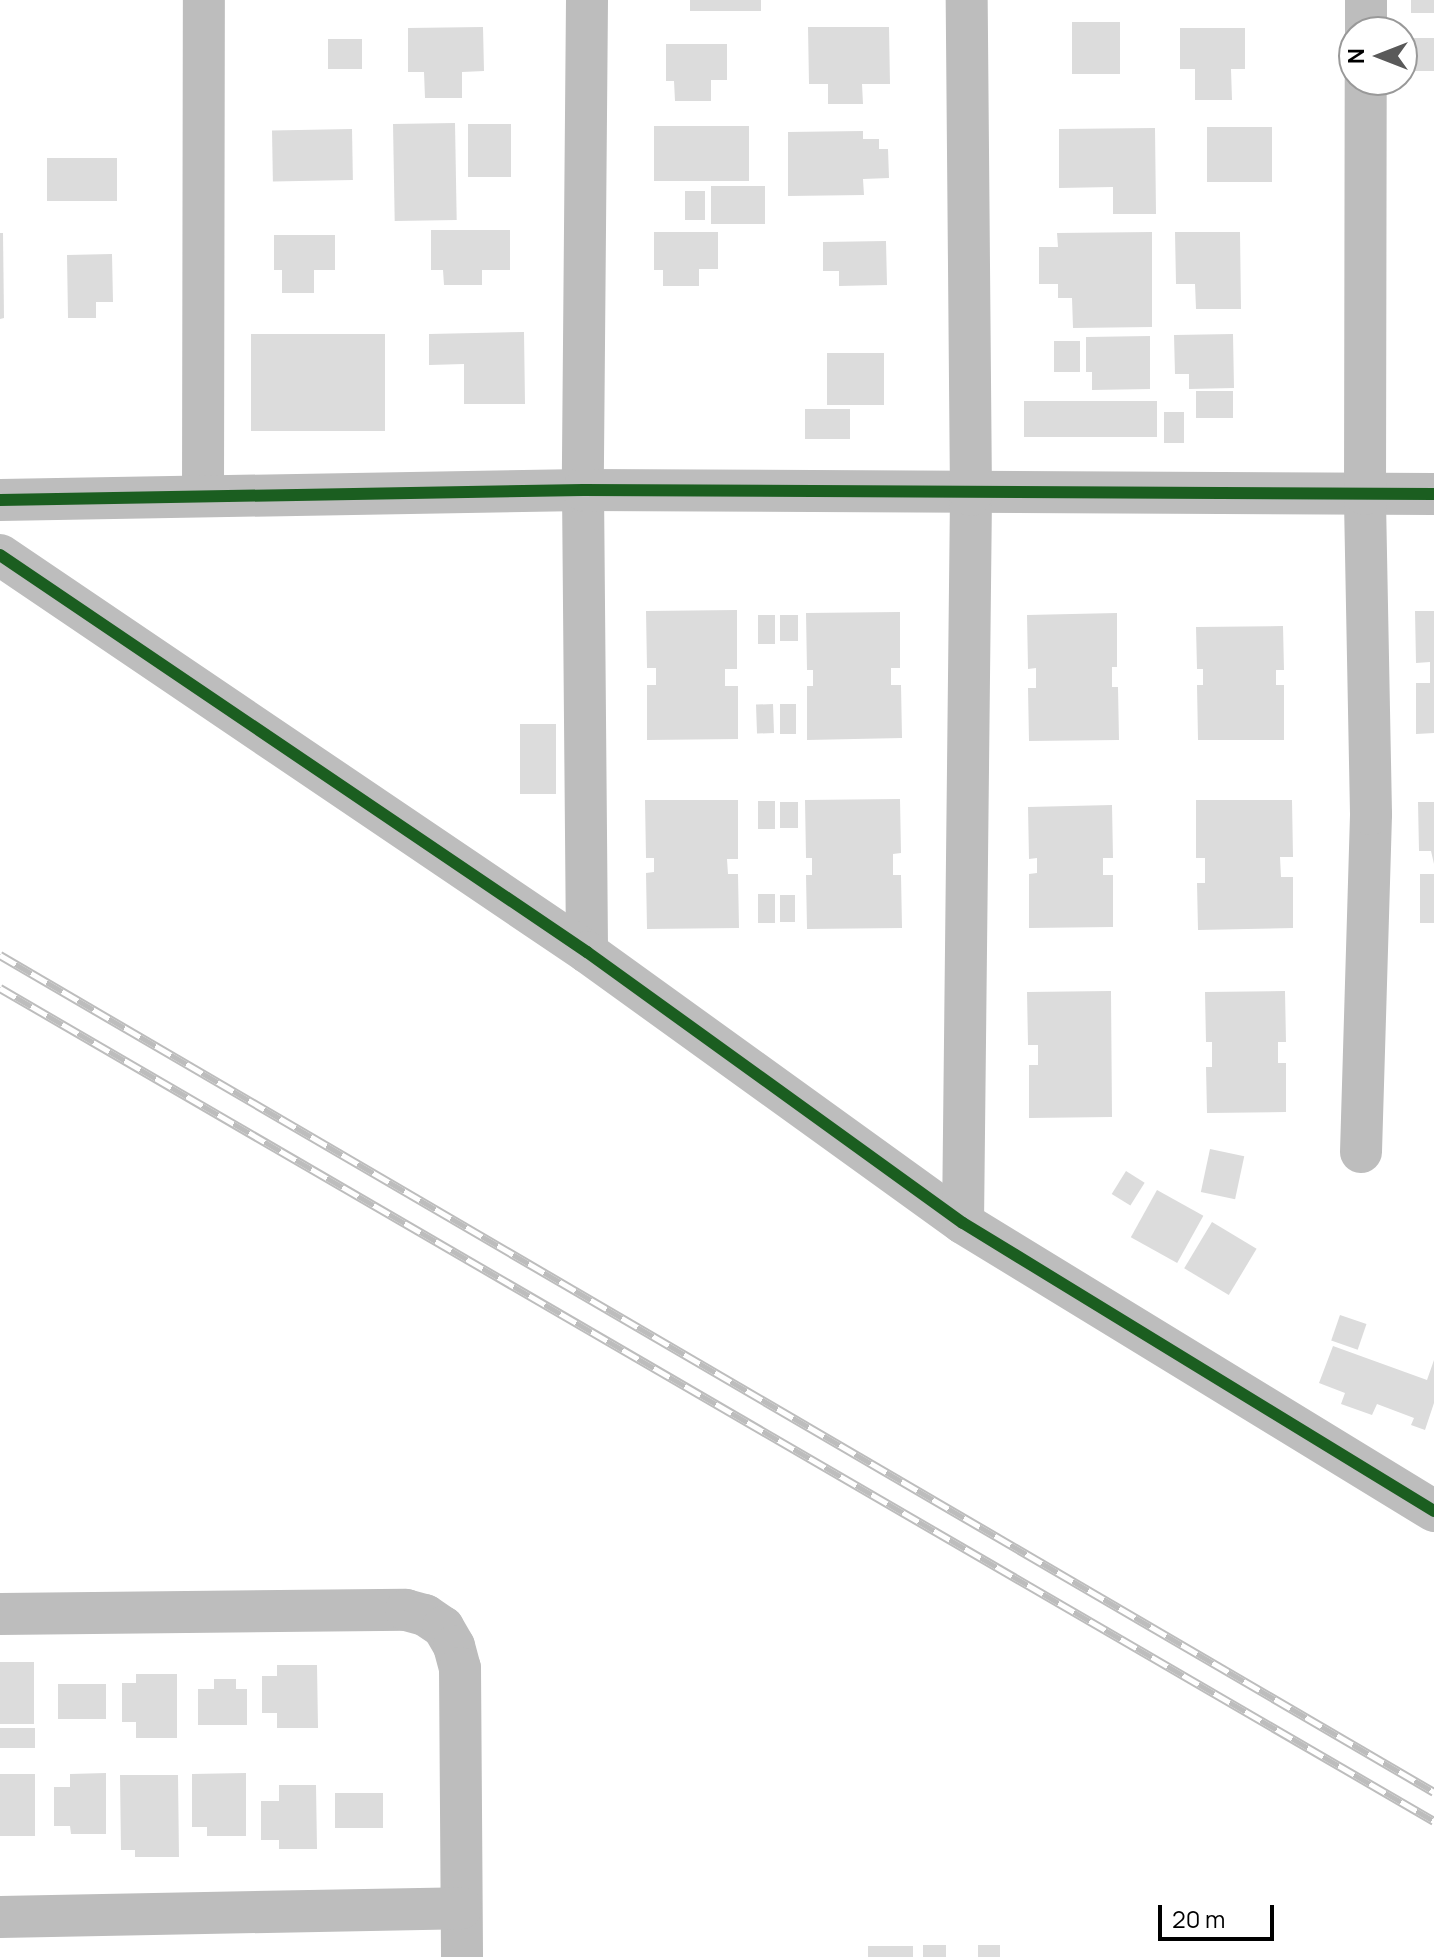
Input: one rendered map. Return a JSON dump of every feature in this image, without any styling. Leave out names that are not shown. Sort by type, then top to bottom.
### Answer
[{"type":"street","points":[[203,496],[204,0]]},
{"type":"street","points":[[587,0],[583,490],[587,952]]},
{"type":"street","points":[[963,1223],[971,495],[967,0]]},
{"type":"street","points":[[1361,1152],[1371,814],[1365,494],[1366,96]]},
{"type":"street","points":[[0,500],[583,490],[971,495],[1434,494]]},
{"type":"street","points":[[0,555],[587,952],[963,1223],[1434,1511]]},
{"type":"street","points":[[0,1614],[406,1610],[425,1615],[443,1627],[454,1646],[460,1668],[462,1957]]},
{"type":"street","points":[[0,1917],[461,1908]]},
{"type":"building","points":[[690,0],[761,0],[761,11],[690,11]]},
{"type":"building","points":[[1411,0],[1434,0],[1434,13],[1411,13]]},
{"type":"building","points":[[1072,22],[1120,22],[1120,74],[1072,74]]},
{"type":"building","points":[[483,27],[484,71],[462,72],[462,98],[425,98],[424,72],[408,72],[408,28]]},
{"type":"building","points":[[808,27],[889,27],[890,84],[862,84],[863,104],[828,104],[828,84],[809,84]]},
{"type":"building","points":[[1180,28],[1245,28],[1245,69],[1231,69],[1232,100],[1195,100],[1195,69],[1180,69]]},
{"type":"building","points":[[1418,38],[1434,38],[1434,71],[1418,71]]},
{"type":"building","points":[[328,39],[362,39],[362,69],[328,69]]},
{"type":"building","points":[[666,44],[727,44],[727,80],[711,80],[711,101],[675,101],[674,81],[666,81]]},
{"type":"building","points":[[455,123],[457,220],[395,221],[393,124]]},
{"type":"building","points":[[468,124],[511,124],[511,177],[468,177]]},
{"type":"building","points":[[654,126],[749,126],[749,181],[654,181]]},
{"type":"building","points":[[1207,127],[1272,127],[1272,182],[1207,182]]},
{"type":"building","points":[[1155,128],[1156,214],[1113,214],[1113,187],[1059,188],[1059,129]]},
{"type":"building","points":[[352,129],[353,180],[273,181],[272,130]]},
{"type":"building","points":[[863,131],[863,139],[879,139],[879,149],[888,149],[889,178],[863,179],[864,195],[788,196],[788,132]]},
{"type":"building","points":[[47,158],[117,158],[117,201],[47,201]]},
{"type":"building","points":[[711,186],[765,186],[765,224],[711,224]]},
{"type":"building","points":[[685,191],[705,191],[705,220],[685,220]]},
{"type":"building","points":[[431,230],[510,230],[510,270],[482,270],[482,285],[444,285],[443,270],[431,270]]},
{"type":"building","points":[[654,232],[718,232],[718,269],[699,269],[699,286],[663,286],[663,270],[654,270]]},
{"type":"building","points":[[1152,232],[1152,327],[1073,328],[1072,298],[1058,298],[1058,284],[1039,284],[1039,247],[1058,247],[1057,233]]},
{"type":"building","points":[[1175,232],[1240,232],[1241,309],[1196,309],[1195,284],[1176,284]]},
{"type":"building","points":[[0,233],[3,233],[4,318],[0,319]]},
{"type":"building","points":[[274,235],[335,235],[335,270],[314,270],[314,293],[282,293],[282,270],[274,270]]},
{"type":"building","points":[[886,241],[887,285],[839,286],[839,271],[823,271],[823,242]]},
{"type":"building","points":[[112,254],[113,302],[96,302],[96,318],[68,318],[67,255]]},
{"type":"building","points":[[524,332],[525,404],[464,404],[464,364],[429,365],[429,334]]},
{"type":"building","points":[[251,334],[385,334],[385,431],[251,431]]},
{"type":"building","points":[[1233,334],[1234,388],[1189,389],[1189,374],[1175,374],[1174,335]]},
{"type":"building","points":[[1150,336],[1150,389],[1092,390],[1092,372],[1086,372],[1086,337]]},
{"type":"building","points":[[1054,341],[1080,341],[1080,372],[1054,372]]},
{"type":"building","points":[[827,353],[884,353],[884,405],[827,405]]},
{"type":"building","points":[[1196,391],[1233,391],[1233,418],[1196,418]]},
{"type":"building","points":[[1024,401],[1157,401],[1157,437],[1024,437]]},
{"type":"building","points":[[805,409],[850,409],[850,439],[805,439]]},
{"type":"building","points":[[1164,412],[1184,412],[1184,443],[1164,443]]},
{"type":"building","points":[[737,610],[737,669],[725,669],[725,686],[738,686],[738,739],[647,740],[647,685],[656,685],[656,668],[647,668],[646,611]]},
{"type":"building","points":[[1415,611],[1434,611],[1434,733],[1416,734],[1416,683],[1430,683],[1430,662],[1416,663]]},
{"type":"building","points":[[900,612],[900,668],[891,668],[891,685],[901,685],[902,738],[807,740],[807,686],[813,686],[813,670],[807,670],[806,613]]},
{"type":"building","points":[[1117,613],[1117,667],[1112,667],[1112,687],[1118,687],[1119,740],[1029,741],[1028,688],[1036,688],[1036,668],[1028,669],[1027,615]]},
{"type":"building","points":[[758,615],[775,615],[775,644],[758,644]]},
{"type":"building","points":[[780,615],[798,615],[798,641],[780,641]]},
{"type":"building","points":[[1283,626],[1284,670],[1276,670],[1276,685],[1284,685],[1284,740],[1198,740],[1197,685],[1203,685],[1203,669],[1197,669],[1196,627]]},
{"type":"building","points":[[773,704],[774,733],[757,734],[756,705]]},
{"type":"building","points":[[780,704],[796,704],[796,734],[780,734]]},
{"type":"building","points":[[520,724],[556,724],[556,794],[520,794]]},
{"type":"building","points":[[900,799],[901,853],[893,854],[893,875],[901,875],[902,928],[807,929],[806,875],[812,875],[812,858],[806,858],[805,800]]},
{"type":"building","points":[[645,800],[738,800],[738,859],[727,859],[728,874],[738,874],[739,928],[647,929],[646,873],[654,872],[654,858],[646,858]]},
{"type":"building","points":[[1196,800],[1292,800],[1293,857],[1280,857],[1281,877],[1293,877],[1293,928],[1198,930],[1197,883],[1205,883],[1205,858],[1196,858]]},
{"type":"building","points":[[758,801],[775,801],[775,829],[758,829]]},
{"type":"building","points":[[780,802],[798,802],[798,828],[780,828]]},
{"type":"building","points":[[1418,802],[1434,802],[1434,864],[1431,851],[1419,851]]},
{"type":"building","points":[[1112,805],[1113,858],[1103,858],[1103,875],[1113,875],[1113,927],[1029,928],[1029,874],[1037,873],[1037,858],[1029,859],[1028,807]]},
{"type":"building","points":[[1420,874],[1434,874],[1434,923],[1420,923]]},
{"type":"building","points":[[758,894],[775,894],[775,923],[758,923]]},
{"type":"building","points":[[780,895],[795,895],[795,922],[780,922]]},
{"type":"building","points":[[1111,991],[1112,1117],[1029,1118],[1029,1065],[1038,1065],[1038,1045],[1028,1045],[1027,992]]},
{"type":"building","points":[[1285,991],[1286,1042],[1278,1042],[1278,1063],[1286,1063],[1286,1112],[1207,1113],[1206,1067],[1212,1067],[1212,1042],[1206,1042],[1205,992]]},
{"type":"building","points":[[1210,1149],[1244,1156],[1235,1199],[1201,1192]]},
{"type":"building","points":[[1126,1171],[1145,1183],[1130,1206],[1112,1194]]},
{"type":"building","points":[[1157,1190],[1203,1216],[1177,1263],[1131,1237]]},
{"type":"building","points":[[1212,1222],[1257,1249],[1229,1295],[1184,1268]]},
{"type":"building","points":[[1340,1315],[1366,1324],[1358,1350],[1331,1341]]},
{"type":"building","points":[[1333,1346],[1427,1380],[1434,1360],[1434,1403],[1425,1430],[1411,1425],[1414,1418],[1377,1404],[1372,1415],[1341,1404],[1345,1393],[1319,1383]]},
{"type":"building","points":[[0,1662],[34,1662],[34,1724],[0,1724]]},
{"type":"building","points":[[277,1665],[317,1665],[318,1728],[277,1728],[277,1713],[262,1713],[262,1676],[277,1676]]},
{"type":"building","points":[[136,1674],[177,1674],[177,1738],[136,1738],[136,1722],[122,1722],[122,1683],[136,1683]]},
{"type":"building","points":[[214,1679],[236,1679],[236,1689],[247,1689],[247,1725],[198,1725],[198,1689],[214,1689]]},
{"type":"building","points":[[58,1684],[106,1684],[106,1719],[58,1719]]},
{"type":"building","points":[[0,1728],[35,1728],[35,1748],[0,1748]]},
{"type":"building","points":[[106,1773],[106,1834],[71,1834],[70,1826],[54,1826],[54,1787],[70,1787],[70,1774]]},
{"type":"building","points":[[246,1773],[246,1836],[207,1836],[207,1827],[192,1827],[192,1774]]},
{"type":"building","points":[[0,1774],[35,1774],[35,1836],[0,1836]]},
{"type":"building","points":[[120,1775],[178,1775],[179,1857],[135,1857],[135,1850],[121,1850]]},
{"type":"building","points":[[279,1785],[316,1785],[317,1849],[279,1849],[279,1840],[261,1840],[261,1801],[279,1801]]},
{"type":"building","points":[[335,1793],[383,1793],[383,1828],[335,1828]]},
{"type":"building","points":[[923,1945],[946,1945],[946,1957],[923,1957]]},
{"type":"building","points":[[978,1945],[1000,1945],[1000,1957],[978,1957]]},
{"type":"building","points":[[868,1946],[913,1946],[913,1957],[868,1957]]},
{"type":"railway","points":[[0,955],[1434,1792]]},
{"type":"railway","points":[[0,988],[1434,1821]]},
{"type":"cycle path","points":[[0,500],[583,490],[1434,494]]},
{"type":"cycle path","points":[[0,555],[587,952],[963,1223],[1434,1511]]}]
